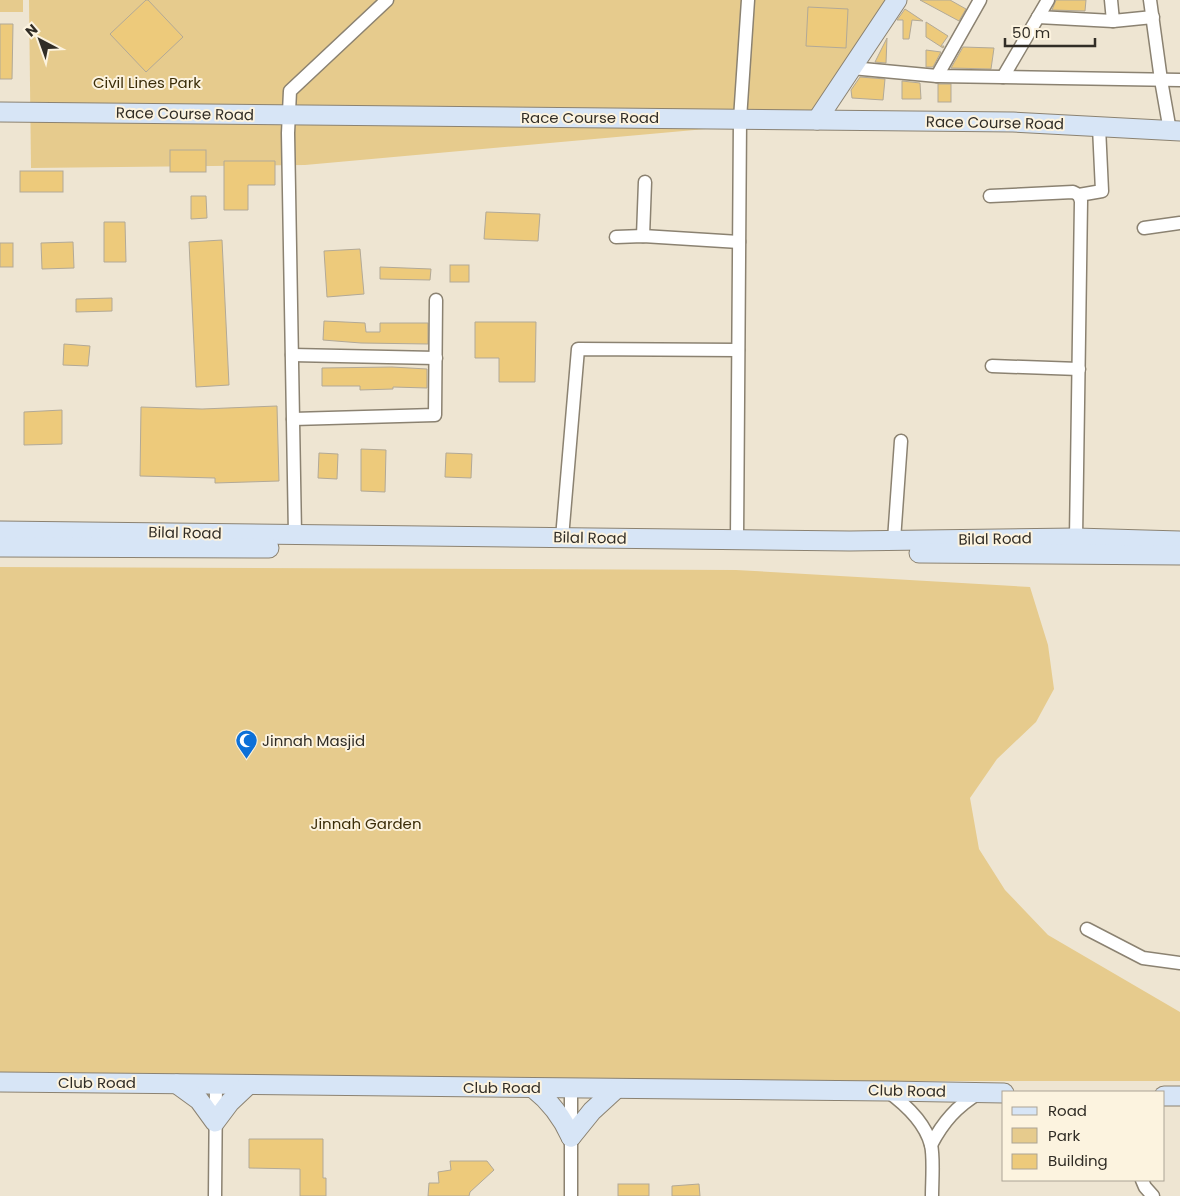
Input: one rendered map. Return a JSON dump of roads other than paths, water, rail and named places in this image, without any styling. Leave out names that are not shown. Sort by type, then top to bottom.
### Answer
[{"type":"main road","points":[[817,120],[896,0]]},
{"type":"main road","name":"Race Course Road","points":[[0,112],[1013,122],[1175,131]]},
{"type":"main road","name":"Bilal Road","points":[[0,531],[737,540],[1076,538],[1180,541]]},
{"type":"main road","name":"Bilal Road","points":[[0,547],[1180,555]]},
{"type":"main road","name":"Club Road","points":[[0,1082],[1002,1093]]},
{"type":"main road","points":[[177,1084],[199,1100],[215,1122],[230,1102],[248,1085]]},
{"type":"main road","points":[[533,1088],[556,1110],[565,1123],[571,1137],[592,1110],[616,1089]]},
{"type":"main road","points":[[1165,1096],[1180,1096]]},
{"type":"street","points":[[294,535],[288,133],[290,91],[387,0]]},
{"type":"street","points":[[737,540],[740,119],[748,0]]},
{"type":"street","points":[[937,76],[980,0]]},
{"type":"street","points":[[1003,77],[1048,0]]},
{"type":"street","points":[[1111,0],[1113,21]]},
{"type":"street","points":[[1150,0],[1161,80],[1175,131]]},
{"type":"street","points":[[1038,17],[1113,21],[1153,17]]},
{"type":"street","points":[[852,68],[937,76],[1180,80]]},
{"type":"street","points":[[990,196],[1073,192],[1079,195],[1102,191],[1099,127]]},
{"type":"street","points":[[643,236],[645,182]]},
{"type":"street","points":[[1076,538],[1081,201],[1079,195]]},
{"type":"street","points":[[1144,228],[1180,223]]},
{"type":"street","points":[[616,237],[643,236],[739,242]]},
{"type":"street","points":[[293,419],[435,415],[436,300]]},
{"type":"street","points":[[562,538],[578,349],[738,350]]},
{"type":"street","points":[[292,355],[436,358]]},
{"type":"street","points":[[992,366],[1079,368]]},
{"type":"street","points":[[894,540],[901,441]]},
{"type":"street","points":[[1087,929],[1143,958],[1180,963]]},
{"type":"street","points":[[215,1196],[216,1084]]},
{"type":"street","points":[[571,1088],[571,1196]]},
{"type":"street","points":[[887,1091],[914,1114],[924,1129],[931,1145],[932,1196]]},
{"type":"street","points":[[931,1145],[946,1120],[967,1100],[980,1093]]},
{"type":"street","points":[[1135,1196],[1147,1188]]},
{"type":"place","name":"Jinnah Masjid","points":[[246,760]]},
{"type":"park label","name":"Civil Lines Park","points":[[147,83]]},
{"type":"park label","name":"Jinnah Garden","points":[[366,824]]}]
